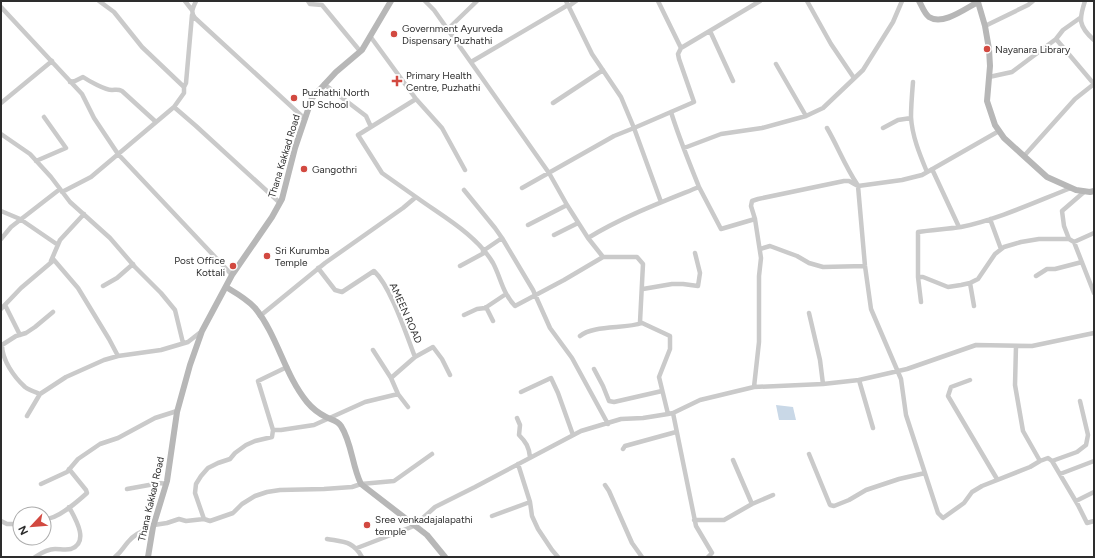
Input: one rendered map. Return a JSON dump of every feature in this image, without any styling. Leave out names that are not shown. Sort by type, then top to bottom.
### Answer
[{"type":"main road","name":"Thana Kakkad Road","points":[[148,557],[154,526],[166,484],[177,411],[190,365],[202,331],[232,275],[280,203],[312,98],[336,72],[360,51],[390,1]]},
{"type":"main road","points":[[920,1],[926,13],[930,17],[937,20],[951,17],[978,2],[985,26],[989,49],[987,101],[995,126],[1004,138],[1047,178],[1084,192],[1094,190]]},
{"type":"main road","points":[[226,287],[255,308],[266,324],[306,401],[315,410],[335,420],[340,426],[347,439],[361,484],[427,535],[445,557]]},
{"type":"street","points":[[99,1],[114,12],[142,47],[184,87]]},
{"type":"street","points":[[185,1],[192,12],[305,119]]},
{"type":"street","points":[[1,239],[20,219],[61,190],[91,177],[174,108],[184,93],[192,12],[196,1]]},
{"type":"street","points":[[308,1],[310,4],[322,5],[360,51]]},
{"type":"street","points":[[425,1],[434,10],[448,29],[549,173],[578,223],[603,257]]},
{"type":"street","points":[[448,29],[477,1]]},
{"type":"street","points":[[471,62],[568,4],[576,1]]},
{"type":"street","points":[[658,1],[681,48]]},
{"type":"street","points":[[522,188],[614,136],[694,102],[679,59],[678,54],[681,48],[760,1]]},
{"type":"street","points":[[807,1],[838,56],[854,78]]},
{"type":"street","points":[[684,148],[721,134],[762,128],[806,116],[823,108],[863,70],[893,22],[902,1]]},
{"type":"street","points":[[985,26],[1028,5],[1033,1]]},
{"type":"street","points":[[1086,1],[1080,18],[1082,27],[1094,40]]},
{"type":"street","points":[[568,4],[592,54],[621,97],[661,202]]},
{"type":"street","points":[[1,7],[82,94],[94,118],[118,154],[232,275]]},
{"type":"street","points":[[989,76],[1012,72],[1056,39],[1063,30],[1080,18]]},
{"type":"street","points":[[710,31],[733,81]]},
{"type":"street","points":[[370,36],[416,99],[442,128],[466,170]]},
{"type":"street","points":[[1024,156],[1075,99],[1094,84],[1056,39]]},
{"type":"street","points":[[1,103],[52,61]]},
{"type":"street","points":[[776,64],[806,116]]},
{"type":"street","points":[[553,103],[603,70]]},
{"type":"street","points":[[70,82],[83,77],[112,90],[122,91],[156,122]]},
{"type":"street","points":[[913,82],[911,118],[917,148],[927,172]]},
{"type":"street","points":[[324,84],[366,116],[371,127]]},
{"type":"street","points":[[416,99],[358,134],[382,173],[474,239],[493,263],[506,294],[515,306],[603,257],[637,257],[644,264],[640,322],[642,322]]},
{"type":"street","points":[[174,108],[196,126],[280,203]]},
{"type":"street","points":[[671,112],[680,142],[684,148],[699,187],[720,229],[755,219]]},
{"type":"street","points":[[36,161],[66,148],[44,117]]},
{"type":"street","points":[[883,128],[898,120],[911,118]]},
{"type":"street","points":[[827,128],[836,143],[848,170],[858,186],[865,266],[871,309],[901,379],[906,415],[938,513],[943,518],[964,503],[972,492],[997,479],[1030,467],[1048,458],[1052,461],[1060,474],[1087,523],[1094,521]]},
{"type":"street","points":[[754,387],[759,342],[759,276],[761,258],[752,201],[844,181],[849,181],[858,186],[902,180],[922,175],[999,131]]},
{"type":"street","points":[[1,134],[30,154],[70,202],[110,238],[161,293],[174,310],[183,343]]},
{"type":"street","points":[[932,169],[959,227]]},
{"type":"street","points":[[588,238],[600,230],[661,202],[699,187]]},
{"type":"street","points":[[922,302],[918,277],[918,232],[959,227],[990,219],[1026,207],[1071,188]]},
{"type":"street","points":[[464,190],[502,238],[535,296],[550,328],[568,353],[608,424]]},
{"type":"street","points":[[1069,239],[1064,226],[1062,211],[1084,192]]},
{"type":"street","points":[[260,316],[318,268],[403,208],[416,197]]},
{"type":"street","points":[[528,225],[567,205]]},
{"type":"street","points":[[1,211],[20,219],[58,245]]},
{"type":"street","points":[[47,266],[53,258],[60,240],[84,214]]},
{"type":"street","points":[[990,219],[1001,249]]},
{"type":"street","points":[[554,234],[578,223]]},
{"type":"street","points":[[1074,242],[1094,233]]},
{"type":"street","points":[[460,266],[484,252],[502,238]]},
{"type":"street","points":[[918,277],[923,277],[948,287],[970,283],[978,279],[992,259],[1004,247],[1039,239],[1069,239],[1074,242],[1094,293]]},
{"type":"street","points":[[760,249],[770,246],[797,256],[809,263],[823,267],[865,266]]},
{"type":"street","points":[[643,289],[672,284],[698,286],[700,273],[695,253]]},
{"type":"street","points":[[1,309],[21,288],[54,260],[78,288],[118,356]]},
{"type":"street","points":[[1036,276],[1047,269],[1055,269],[1082,262]]},
{"type":"street","points":[[103,286],[117,278],[133,264]]},
{"type":"street","name":"AMEEN ROAD","points":[[318,268],[335,290],[342,292],[374,271],[380,276],[415,357],[391,378]]},
{"type":"street","points":[[970,283],[974,306]]},
{"type":"street","points":[[464,316],[477,309],[486,307],[506,294]]},
{"type":"street","points":[[5,305],[20,334]]},
{"type":"street","points":[[486,307],[493,321]]},
{"type":"street","points":[[40,394],[26,388],[12,373],[2,352],[2,345],[34,327],[53,312]]},
{"type":"street","points":[[809,313],[820,360],[823,384]]},
{"type":"street","points":[[580,336],[599,328],[612,328],[642,322],[670,336],[670,350],[659,377],[662,391],[676,432],[694,520],[712,553],[708,557]]},
{"type":"street","points":[[27,416],[40,394],[66,377],[104,360],[118,356],[161,350],[188,342],[202,331]]},
{"type":"street","points":[[357,548],[414,526],[435,507],[581,431],[621,420],[670,414],[700,400],[754,387],[823,384],[859,380],[907,369],[976,345],[1032,346],[1094,333]]},
{"type":"street","points":[[1016,346],[1015,385],[1023,431],[1040,461]]},
{"type":"street","points":[[415,357],[433,347],[442,359],[450,375]]},
{"type":"street","points":[[373,350],[391,378],[398,394],[408,407]]},
{"type":"street","points":[[204,519],[195,493],[196,484],[208,468],[230,459],[235,453],[246,445],[272,437],[272,430],[258,382],[287,367]]},
{"type":"street","points":[[594,369],[609,401],[614,402],[662,391]]},
{"type":"street","points":[[521,392],[551,378],[573,435]]},
{"type":"street","points":[[859,380],[873,428]]},
{"type":"street","points":[[970,380],[953,386],[948,396],[997,479]]},
{"type":"street","points":[[272,430],[314,425],[365,402],[398,394]]},
{"type":"street","points":[[1052,461],[1083,449],[1086,445],[1088,435],[1080,402]]},
{"type":"street","points":[[40,484],[67,472],[78,459],[100,444],[118,438],[155,418],[177,411]]},
{"type":"street","points":[[517,418],[520,425],[519,434],[526,442],[530,457]]},
{"type":"street","points":[[623,449],[625,446],[676,432]]},
{"type":"street","points":[[1088,435],[1094,434]]},
{"type":"street","points":[[114,557],[122,552],[128,542],[143,530],[154,526],[178,519],[186,521],[204,519],[210,521],[233,513],[242,504],[255,496],[267,492],[280,490],[324,490],[361,484],[394,481],[432,454]]},
{"type":"street","points":[[809,454],[830,504],[834,506],[849,500],[866,490],[899,479],[925,473]]},
{"type":"street","points":[[733,460],[752,504]]},
{"type":"street","points":[[1060,474],[1094,461]]},
{"type":"street","points":[[518,464],[530,502],[532,516],[538,529],[558,557]]},
{"type":"street","points":[[52,517],[69,507],[87,492],[70,469]]},
{"type":"street","points":[[127,489],[160,482],[166,484]]},
{"type":"street","points":[[605,485],[632,544],[642,557]]},
{"type":"street","points":[[1076,501],[1094,492]]},
{"type":"street","points":[[694,520],[724,520],[752,504],[773,495]]},
{"type":"street","points":[[492,516],[530,502]]},
{"type":"street","points":[[35,557],[49,550],[71,548],[78,544],[81,536],[75,518],[69,507]]},
{"type":"street","points":[[1,521],[7,524],[12,524]]},
{"type":"street","points":[[327,539],[343,542],[357,548],[362,557]]},
{"type":"water","points":[[776,405],[793,407],[796,420],[779,420]]},
{"type":"place","name":"Government Ayurveda Dispensary Puzhathi","points":[[394,34]]},
{"type":"place","name":"Nayanara Library","points":[[987,49]]},
{"type":"place","name":"Primary Health Centre, Puzhathi","points":[[397,81]]},
{"type":"place","name":"Puzhathi North UP School","points":[[294,98]]},
{"type":"place","name":"Gangothri","points":[[304,169]]},
{"type":"place","name":"Sri Kurumba Temple","points":[[267,256]]},
{"type":"place","name":"Post Office Kottali","points":[[233,266]]},
{"type":"place","name":"Sree venkadajalapathi temple","points":[[367,525]]}]
